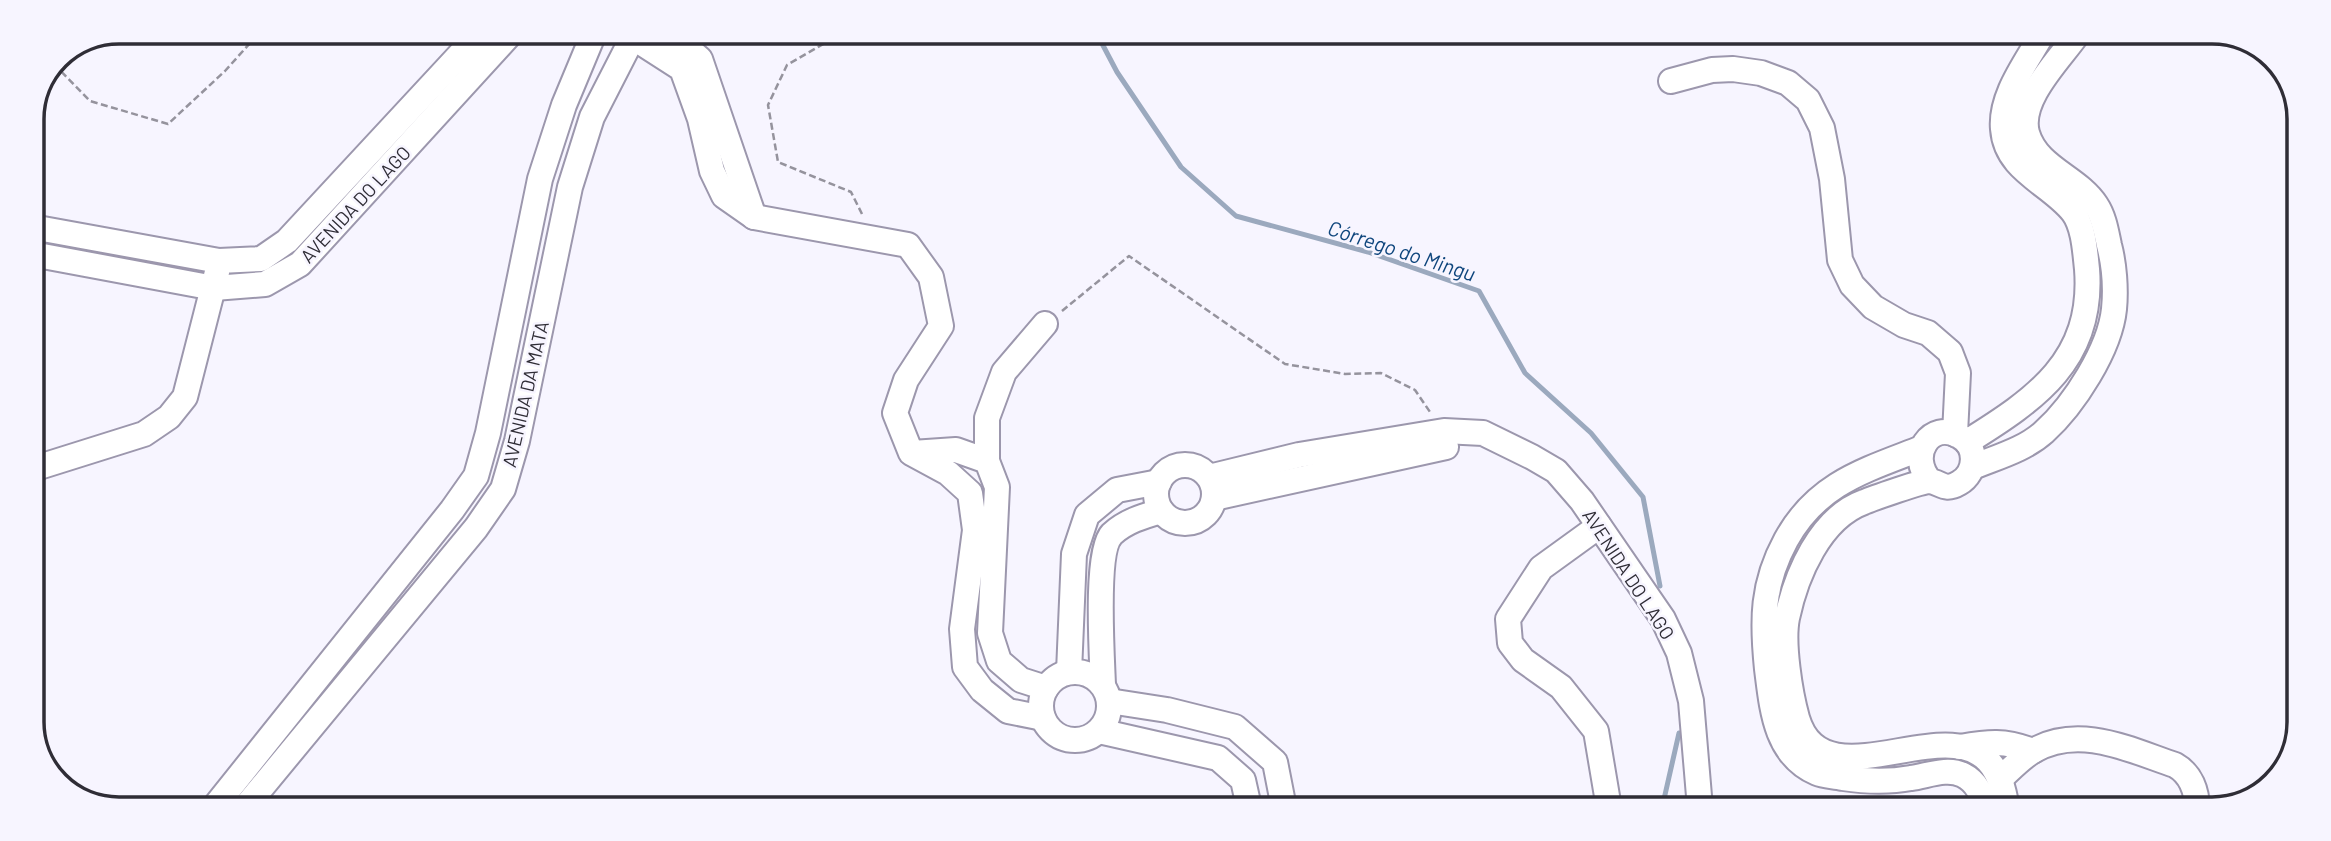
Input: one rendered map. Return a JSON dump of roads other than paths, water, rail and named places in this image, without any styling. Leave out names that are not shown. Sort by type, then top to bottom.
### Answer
[{"type":"street","name":"AVENIDA DO LAGO","points":[[44,229],[219,261],[261,259],[287,241],[470,44]]},
{"type":"street","name":"AVENIDA DO LAGO","points":[[44,256],[214,288],[265,284],[300,264],[501,44]]},
{"type":"street","name":"AVENIDA DA MATA","points":[[222,797],[452,510],[476,476],[488,433],[540,179],[564,105],[589,44]]},
{"type":"street","name":"AVENIDA DA MATA","points":[[254,797],[476,528],[503,489],[517,440],[570,187],[592,117],[626,44]]},
{"type":"street","points":[[646,44],[682,69],[700,119],[712,171],[724,196],[754,217],[908,245],[932,277],[941,326],[906,380],[895,413],[911,453],[948,473],[970,493],[975,530],[962,629],[965,667],[982,690],[1009,711],[1043,718]]},
{"type":"street","points":[[683,44],[700,59],[754,217]]},
{"type":"street","points":[[1981,797],[1976,784],[1952,772],[1909,779],[1859,780],[1819,774],[1801,764],[1791,754],[1774,719],[1764,638],[1764,604],[1774,561],[1795,524],[1823,494],[1847,478],[1922,448],[1934,435],[1943,433],[1961,438],[2013,413],[2056,376],[2074,346],[2087,308],[2086,257],[2081,232],[2074,214],[2018,165],[2007,146],[2002,128],[2009,93],[2037,44]]},
{"type":"street","points":[[1973,467],[2020,449],[2044,432],[2073,400],[2100,356],[2114,309],[2112,257],[2104,219],[2090,196],[2041,156],[2027,132],[2026,118],[2033,97],[2070,44]]},
{"type":"street","points":[[1671,81],[1732,69],[1761,73],[1788,83],[1808,100],[1822,128],[1832,179],[1840,260],[1852,285],[1873,306],[1904,325],[1928,333],[1950,352],[1958,373],[1961,438],[1974,458],[1973,467],[1963,482],[1946,487],[1930,481],[1920,466],[1922,448]]},
{"type":"street","points":[[44,465],[144,434],[169,417],[185,397],[219,261]]},
{"type":"street","points":[[1045,324],[1004,372],[988,418],[987,461],[997,487],[990,634],[999,661],[1021,680],[1046,688]]},
{"type":"street","name":"AVENIDA DO LAGO","points":[[1212,487],[1299,455],[1444,431],[1483,433],[1556,471],[1583,500],[1662,619],[1679,653],[1691,701],[1699,797]]},
{"type":"street","points":[[1212,487],[1446,447],[1483,433]]},
{"type":"street","points":[[911,453],[956,450],[987,461]]},
{"type":"street","points":[[1182,465],[1202,470],[1212,487],[1211,507],[1197,521],[1177,522],[1168,518],[1157,502],[1159,482],[1173,468],[1182,465]]},
{"type":"street","points":[[1930,481],[1861,503],[1840,517],[1820,538],[1800,576],[1787,619],[1787,658],[1791,694],[1798,721],[1816,748],[1833,754],[1866,757],[1927,747],[1960,747],[2005,742],[2033,751]]},
{"type":"street","points":[[1069,672],[1074,554],[1087,515],[1117,490],[1159,482]]},
{"type":"street","points":[[1161,511],[1131,520],[1110,536],[1102,561],[1106,693],[1109,712],[1099,731],[1090,737],[1068,740],[1050,729],[1043,718],[1042,698],[1046,688],[1060,675],[1082,672],[1093,677],[1106,693],[1235,727],[1275,762],[1281,797]]},
{"type":"street","points":[[1599,526],[1541,568],[1508,619],[1510,643],[1523,660],[1561,687],[1596,731],[1607,797]]},
{"type":"street","points":[[1099,731],[1218,758],[1243,780],[1247,797]]},
{"type":"street","points":[[2000,779],[2033,751],[2056,743],[2093,739],[2175,765],[2185,771],[2197,797]]},
{"type":"street","points":[[1960,747],[1975,751],[1985,758],[2000,779],[2004,797]]},
{"type":"waterway","name":"Córrego do Mingu","points":[[1102,44],[1117,72],[1181,167],[1236,216],[1368,252],[1479,291],[1525,373],[1591,433],[1643,497],[1660,586]]},
{"type":"waterway","name":"Córrego do Mingu","points":[[1664,797],[1679,733]]}]
